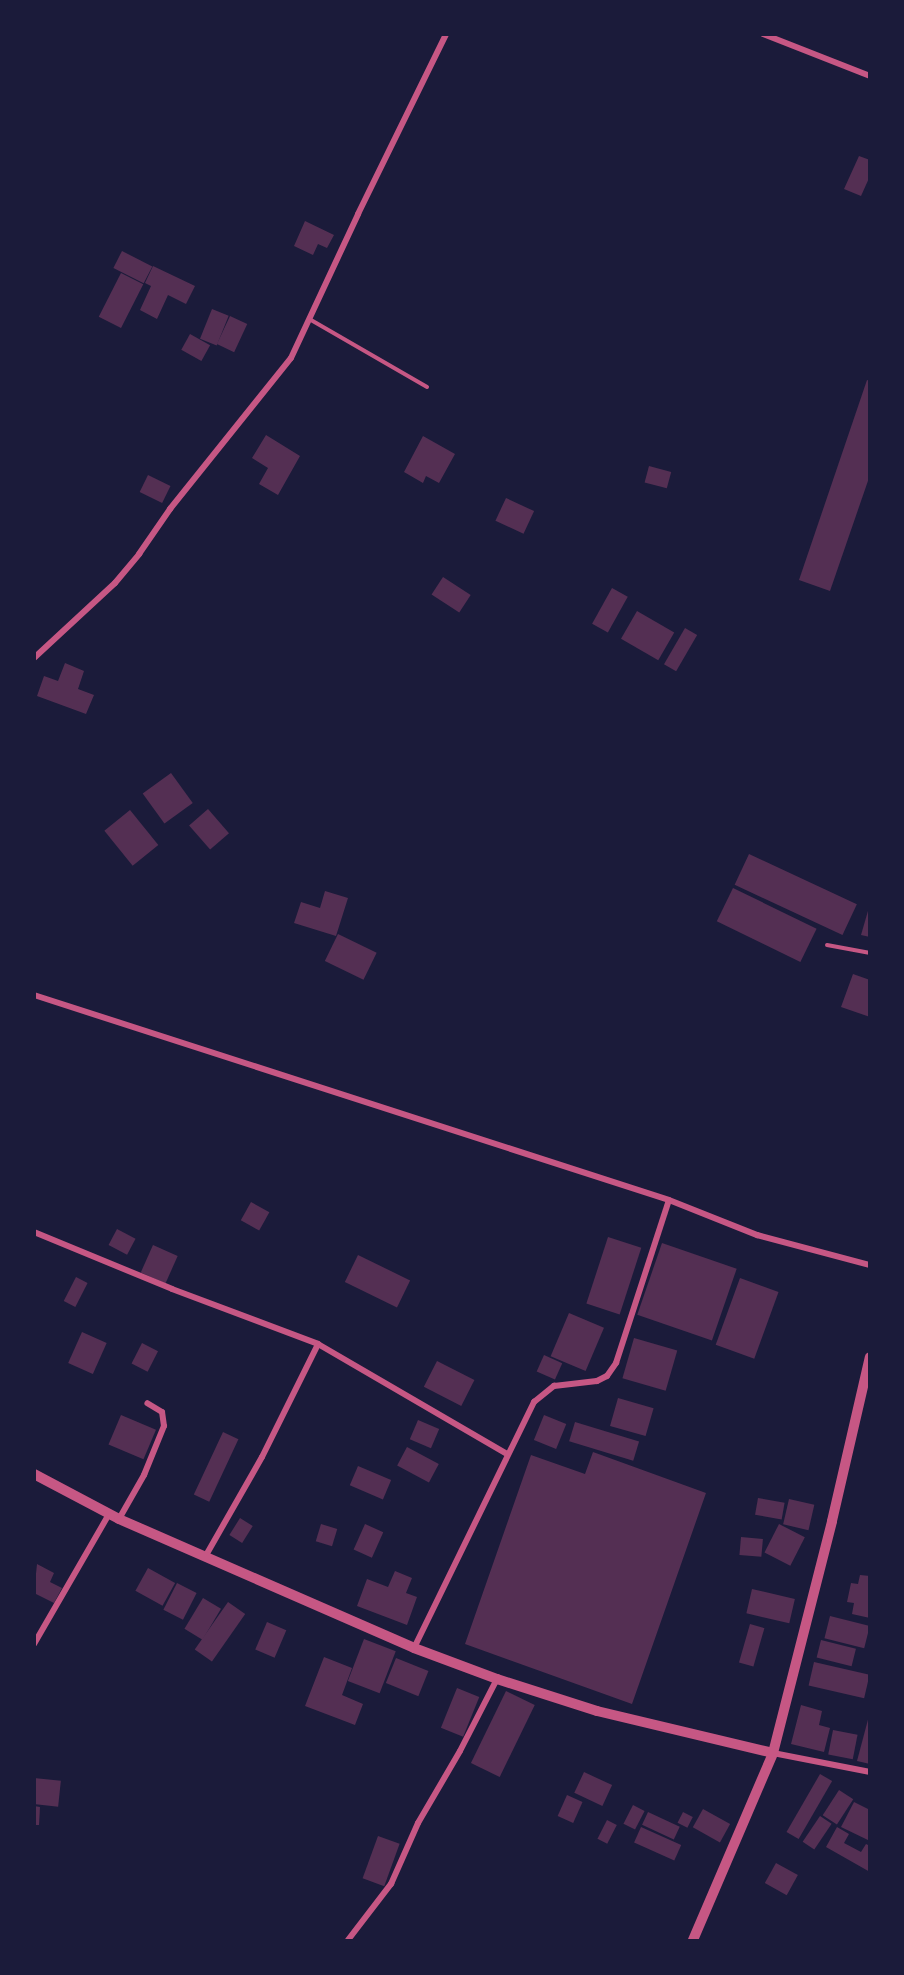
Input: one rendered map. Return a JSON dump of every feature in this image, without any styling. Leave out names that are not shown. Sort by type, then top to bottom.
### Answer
[{"type":"street","points":[[34,658],[114,583],[139,554],[170,509],[291,358],[311,321],[337,257],[446,34]]},
{"type":"street","points":[[763,34],[870,76]]},
{"type":"street","points":[[34,995],[669,1200],[768,1239],[870,1265]]},
{"type":"street","points":[[414,1648],[534,1402],[555,1386],[597,1381],[607,1376],[616,1363],[669,1200]]},
{"type":"street","points":[[34,1232],[172,1289],[318,1344],[507,1454]]},
{"type":"street","points":[[205,1557],[262,1457],[318,1344]]},
{"type":"street","points":[[693,1941],[773,1753],[832,1521],[870,1357]]},
{"type":"street","points":[[34,1644],[114,1516],[144,1475],[164,1426],[162,1412],[147,1403]]},
{"type":"street","points":[[34,1474],[114,1516],[205,1557],[414,1648],[497,1679],[597,1711],[773,1753],[870,1772]]},
{"type":"street","points":[[348,1941],[391,1884],[418,1823],[497,1679]]},
{"type":"lane","points":[[311,321],[427,387]]},
{"type":"lane","points":[[827,945],[870,953]]},
{"type":"building","points":[[859,156],[870,160],[870,176],[861,196],[844,189]]},
{"type":"building","points":[[305,221],[334,235],[327,248],[318,244],[313,255],[294,246]]},
{"type":"building","points":[[122,251],[152,266],[144,283],[113,268]]},
{"type":"building","points":[[153,266],[195,286],[186,304],[168,295],[157,319],[140,310],[151,286],[145,283]]},
{"type":"building","points":[[121,273],[143,284],[121,328],[99,317]]},
{"type":"building","points":[[212,309],[229,316],[217,345],[200,339]]},
{"type":"building","points":[[230,316],[247,324],[234,352],[217,344]]},
{"type":"building","points":[[190,334],[210,345],[201,361],[181,350]]},
{"type":"building","points":[[867,380],[870,381],[870,475],[830,591],[799,580]]},
{"type":"building","points":[[266,435],[300,456],[278,495],[259,484],[268,468],[252,458]]},
{"type":"building","points":[[423,436],[455,454],[439,483],[426,476],[423,483],[404,472]]},
{"type":"building","points":[[649,466],[671,472],[667,488],[645,482]]},
{"type":"building","points":[[148,475],[170,486],[162,503],[140,492]]},
{"type":"building","points":[[506,498],[534,511],[524,534],[495,521]]},
{"type":"building","points":[[443,577],[471,595],[459,613],[432,595]]},
{"type":"building","points":[[612,588],[628,597],[608,633],[592,624]]},
{"type":"building","points":[[637,611],[674,632],[658,660],[621,639]]},
{"type":"building","points":[[685,628],[697,635],[676,671],[664,664]]},
{"type":"building","points":[[65,663],[84,671],[78,689],[94,695],[86,714],[37,696],[44,676],[58,681]]},
{"type":"building","points":[[171,773],[193,803],[164,824],[143,794]]},
{"type":"building","points":[[208,809],[229,833],[210,850],[189,825]]},
{"type":"building","points":[[130,810],[158,845],[133,866],[104,831]]},
{"type":"building","points":[[749,854],[857,904],[842,935],[735,885]]},
{"type":"building","points":[[733,888],[817,929],[800,962],[717,921]]},
{"type":"building","points":[[325,891],[348,898],[336,936],[294,923],[301,902],[320,908]]},
{"type":"building","points":[[870,904],[870,937],[861,935]]},
{"type":"building","points":[[338,934],[377,953],[363,980],[325,961]]},
{"type":"building","points":[[853,974],[870,980],[870,1017],[841,1007]]},
{"type":"building","points":[[251,1202],[269,1212],[259,1231],[241,1220]]},
{"type":"building","points":[[117,1229],[136,1239],[127,1255],[109,1245]]},
{"type":"building","points":[[608,1237],[641,1248],[620,1314],[586,1304]]},
{"type":"building","points":[[662,1243],[737,1269],[712,1341],[637,1315]]},
{"type":"building","points":[[153,1245],[178,1256],[165,1283],[141,1272]]},
{"type":"building","points":[[358,1255],[410,1280],[397,1307],[345,1282]]},
{"type":"building","points":[[76,1277],[88,1283],[75,1307],[64,1301]]},
{"type":"building","points":[[740,1278],[779,1292],[754,1359],[716,1345]]},
{"type":"building","points":[[569,1313],[604,1328],[586,1371],[551,1356]]},
{"type":"building","points":[[82,1332],[107,1343],[93,1374],[68,1363]]},
{"type":"building","points":[[634,1338],[677,1350],[666,1391],[622,1378]]},
{"type":"building","points":[[142,1343],[158,1351],[148,1372],[132,1363]]},
{"type":"building","points":[[544,1355],[562,1363],[555,1380],[537,1371]]},
{"type":"building","points":[[437,1361],[474,1380],[461,1406],[424,1387]]},
{"type":"building","points":[[618,1398],[654,1408],[646,1436],[610,1426]]},
{"type":"building","points":[[121,1415],[156,1430],[143,1459],[108,1444]]},
{"type":"building","points":[[544,1415],[566,1424],[556,1449],[534,1440]]},
{"type":"building","points":[[418,1420],[439,1429],[431,1448],[410,1439]]},
{"type":"building","points":[[575,1422],[639,1442],[633,1461],[569,1441]]},
{"type":"building","points":[[223,1432],[238,1439],[209,1502],[194,1495]]},
{"type":"building","points":[[407,1447],[439,1464],[429,1482],[397,1466]]},
{"type":"building","points":[[593,1452],[706,1493],[632,1704],[465,1644],[531,1455],[585,1474]]},
{"type":"building","points":[[358,1466],[391,1480],[383,1499],[350,1485]]},
{"type":"building","points":[[758,1498],[785,1503],[782,1519],[755,1515]]},
{"type":"building","points":[[789,1499],[814,1505],[808,1530],[783,1524]]},
{"type":"building","points":[[240,1518],[253,1526],[242,1543],[229,1535]]},
{"type":"building","points":[[321,1524],[337,1529],[332,1546],[316,1541]]},
{"type":"building","points":[[365,1524],[383,1532],[372,1558],[354,1550]]},
{"type":"building","points":[[779,1524],[805,1537],[790,1566],[764,1553]]},
{"type":"building","points":[[741,1537],[763,1539],[761,1557],[739,1555]]},
{"type":"building","points":[[37,1564],[54,1573],[50,1582],[62,1588],[54,1603],[34,1593]]},
{"type":"building","points":[[148,1568],[175,1583],[163,1606],[135,1591]]},
{"type":"building","points":[[395,1571],[412,1578],[406,1593],[417,1597],[407,1625],[357,1606],[367,1579],[388,1587]]},
{"type":"building","points":[[860,1575],[870,1576],[870,1618],[852,1614],[854,1603],[847,1602],[851,1583],[858,1584]]},
{"type":"building","points":[[177,1583],[197,1593],[183,1620],[163,1610]]},
{"type":"building","points":[[752,1589],[795,1599],[789,1623],[746,1613]]},
{"type":"building","points":[[203,1598],[221,1609],[202,1640],[184,1629]]},
{"type":"building","points":[[228,1602],[245,1614],[212,1662],[195,1650]]},
{"type":"building","points":[[830,1616],[870,1626],[864,1648],[824,1638]]},
{"type":"building","points":[[267,1622],[286,1630],[275,1658],[255,1650]]},
{"type":"building","points":[[750,1624],[764,1628],[753,1667],[739,1662]]},
{"type":"building","points":[[364,1639],[396,1651],[380,1693],[348,1681]]},
{"type":"building","points":[[821,1640],[856,1649],[852,1666],[817,1657]]},
{"type":"building","points":[[324,1657],[352,1668],[342,1695],[363,1704],[355,1725],[305,1706]]},
{"type":"building","points":[[396,1658],[428,1671],[418,1696],[386,1683]]},
{"type":"building","points":[[814,1662],[870,1675],[864,1698],[809,1685]]},
{"type":"building","points":[[457,1688],[479,1697],[463,1737],[441,1728]]},
{"type":"building","points":[[506,1691],[535,1705],[500,1777],[471,1763]]},
{"type":"building","points":[[801,1705],[822,1711],[819,1725],[830,1728],[824,1752],[791,1744]]},
{"type":"building","points":[[870,1712],[870,1764],[857,1761]]},
{"type":"building","points":[[833,1730],[858,1735],[853,1759],[828,1755]]},
{"type":"building","points":[[584,1772],[612,1785],[602,1806],[574,1793]]},
{"type":"building","points":[[820,1774],[832,1781],[799,1839],[786,1832]]},
{"type":"building","points":[[34,1778],[61,1781],[58,1807],[34,1804]]},
{"type":"building","points":[[839,1790],[853,1799],[837,1824],[823,1815]]},
{"type":"building","points":[[567,1795],[583,1802],[573,1823],[558,1816]]},
{"type":"building","points":[[854,1802],[870,1810],[870,1841],[841,1827]]},
{"type":"building","points":[[633,1805],[645,1811],[635,1830],[623,1824]]},
{"type":"building","points":[[34,1806],[40,1807],[39,1825],[34,1825]]},
{"type":"building","points":[[703,1809],[730,1824],[720,1842],[693,1827]]},
{"type":"building","points":[[648,1812],[680,1827],[674,1839],[642,1825]]},
{"type":"building","points":[[683,1812],[693,1817],[687,1828],[678,1823]]},
{"type":"building","points":[[820,1816],[832,1824],[814,1850],[803,1842]]},
{"type":"building","points":[[607,1820],[617,1825],[607,1844],[597,1839]]},
{"type":"building","points":[[641,1827],[681,1845],[674,1860],[634,1843]]},
{"type":"building","points":[[837,1827],[849,1834],[844,1843],[861,1852],[866,1844],[870,1846],[870,1872],[826,1847]]},
{"type":"building","points":[[378,1836],[400,1844],[384,1886],[363,1878]]},
{"type":"building","points":[[776,1863],[798,1875],[787,1895],[765,1883]]}]
